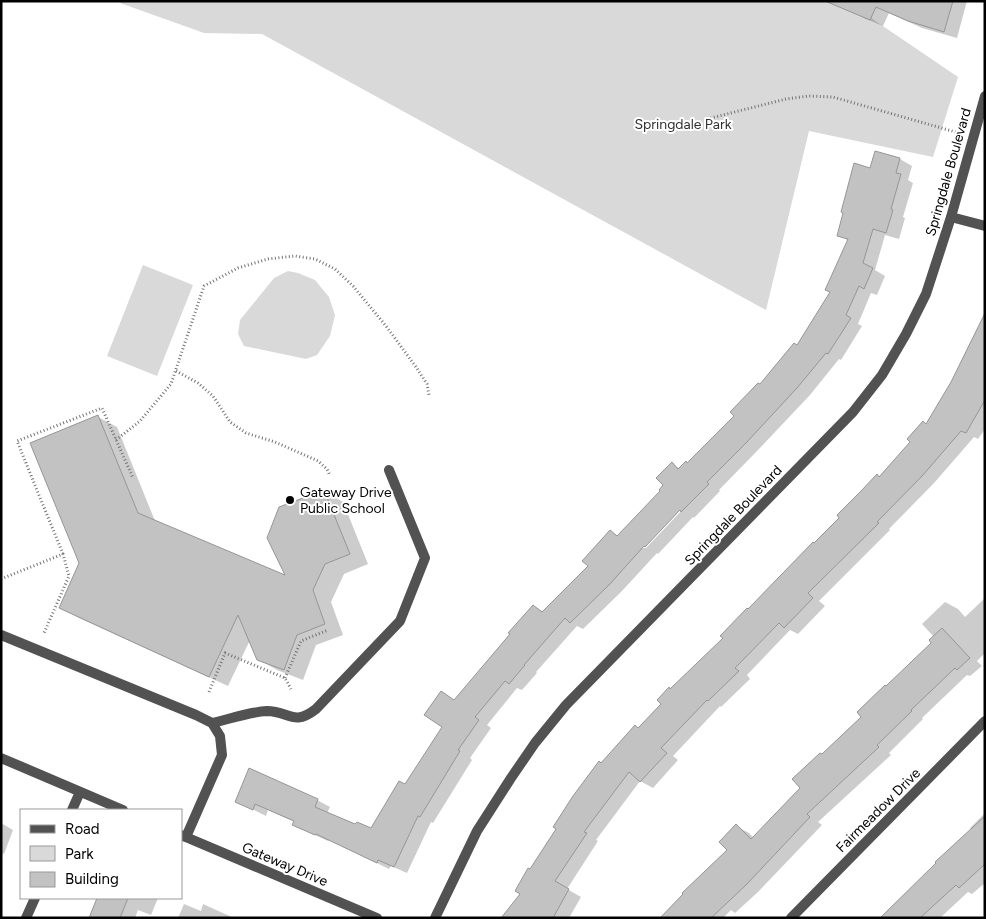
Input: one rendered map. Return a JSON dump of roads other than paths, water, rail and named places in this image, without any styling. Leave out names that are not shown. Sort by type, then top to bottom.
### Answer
[{"type":"street","name":"Springdale Boulevard","points":[[434,918],[477,831],[535,743],[566,705],[853,412],[882,375],[906,334],[926,294],[951,217],[985,96]]},
{"type":"street","points":[[951,217],[985,226]]},
{"type":"street","points":[[212,723],[255,712],[269,711],[294,718],[302,718],[309,715],[400,621],[426,558],[389,470]]},
{"type":"street","points":[[1,634],[212,723],[220,736],[222,755],[184,836]]},
{"type":"street","name":"Fairmeadow Drive","points":[[791,918],[985,721]]},
{"type":"street","points":[[1,758],[121,809]]},
{"type":"street","points":[[72,809],[80,792]]},
{"type":"street","name":"Gateway Drive","points":[[184,836],[377,918]]},
{"type":"street","points":[[26,918],[35,899]]},
{"type":"place","name":"Gateway Drive Public School","points":[[290,500]]},
{"type":"park label","name":"Springdale Park","points":[[683,124]]}]
